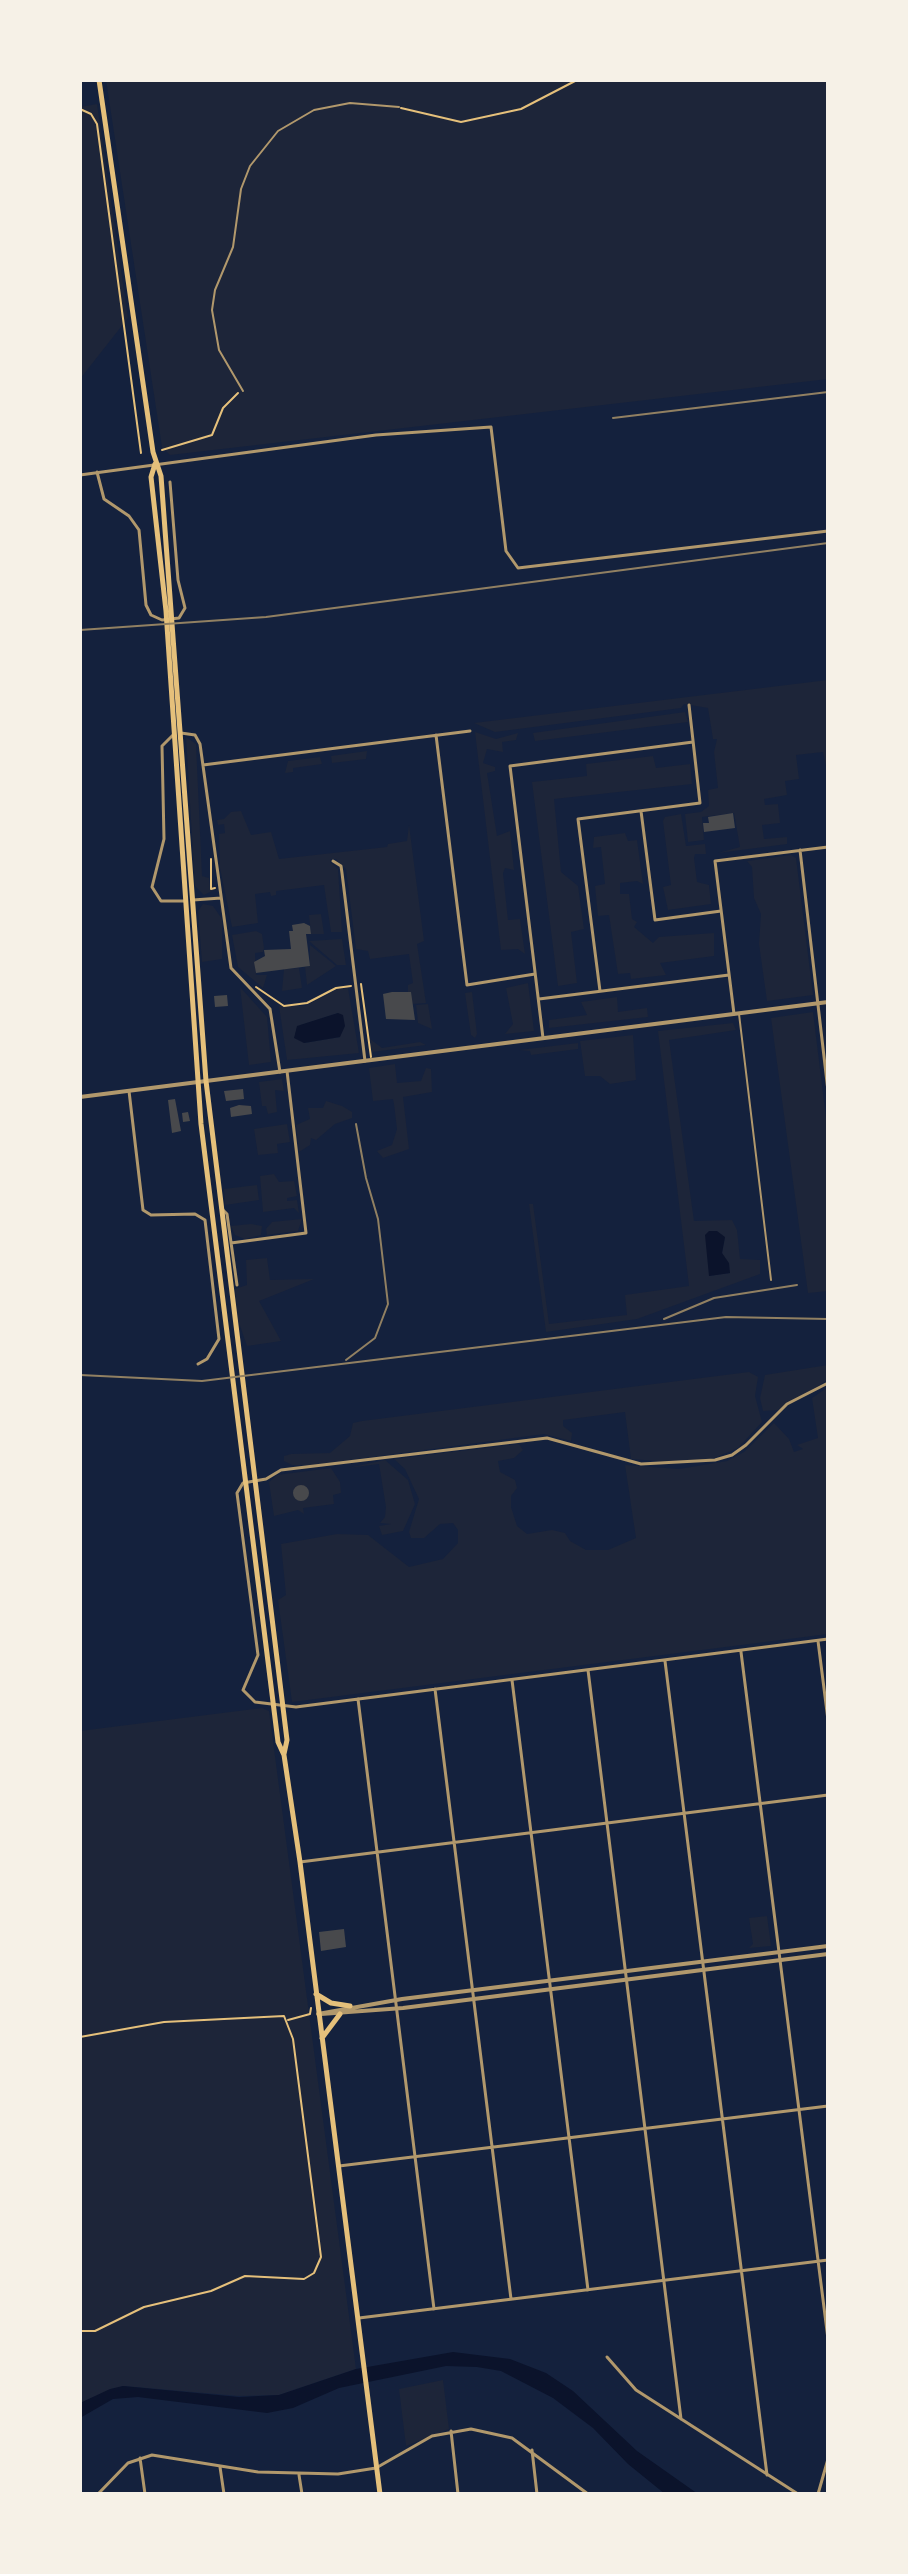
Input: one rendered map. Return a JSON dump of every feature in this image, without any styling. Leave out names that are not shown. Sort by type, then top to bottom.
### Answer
[{"type":"main road","points":[[99,80],[155,464],[161,476],[197,1082],[219,1230],[261,1568],[278,1742],[284,1755],[300,1862],[380,2494]]},
{"type":"main road","points":[[155,464],[151,477],[169,610]]},
{"type":"main road","points":[[188,900],[220,1207],[219,1230]]},
{"type":"main road","points":[[261,1568],[283,1706],[287,1740],[284,1755]]},
{"type":"main road","points":[[316,1994],[331,2003],[350,2006]]},
{"type":"main road","points":[[321,2039],[340,2014]]},
{"type":"street","points":[[80,475],[376,435],[491,427],[506,551],[518,568],[828,531]]},
{"type":"street","points":[[97,472],[104,499],[129,516],[139,530],[148,611],[157,619],[168,621],[184,612],[170,482]]},
{"type":"street","points":[[600,991],[578,819],[700,803],[689,705]]},
{"type":"street","points":[[203,765],[470,731]]},
{"type":"street","points":[[221,898],[161,901],[153,893],[152,879],[164,839],[162,746],[173,736],[195,735],[203,765],[231,968],[270,1009],[280,1072]]},
{"type":"street","points":[[436,735],[467,985],[535,974]]},
{"type":"street","points":[[543,1038],[510,766],[693,742]]},
{"type":"street","points":[[641,811],[655,920],[721,911]]},
{"type":"street","points":[[736,1014],[715,861],[828,847]]},
{"type":"street","points":[[800,850],[828,1091]]},
{"type":"street","points":[[333,861],[341,866],[365,1061]]},
{"type":"street","points":[[539,999],[729,975]]},
{"type":"street","points":[[80,1097],[828,1002]]},
{"type":"street","points":[[231,1243],[306,1233],[287,1071]]},
{"type":"street","points":[[129,1091],[143,1210],[151,1215],[183,1212],[205,1220],[219,1339],[207,1359],[198,1364]]},
{"type":"street","points":[[220,1207],[227,1214],[237,1285]]},
{"type":"street","points":[[828,1383],[787,1404],[746,1445],[732,1455],[715,1460],[641,1464],[547,1438],[281,1470],[266,1479],[243,1483],[237,1493],[258,1655],[256,1667],[243,1685],[248,1699],[283,1706],[358,1699],[828,1639]]},
{"type":"street","points":[[818,1641],[828,1720]]},
{"type":"street","points":[[741,1651],[828,2339]]},
{"type":"street","points":[[665,1660],[767,2475]]},
{"type":"street","points":[[588,1670],[681,2419]]},
{"type":"street","points":[[512,1680],[588,2290]]},
{"type":"street","points":[[435,1689],[511,2299]]},
{"type":"street","points":[[358,1699],[434,2309]]},
{"type":"street","points":[[300,1862],[828,1795]]},
{"type":"street","points":[[318,2014],[395,2000],[828,1946]]},
{"type":"street","points":[[318,2014],[396,2009],[828,1954]]},
{"type":"street","points":[[338,2166],[828,2106]]},
{"type":"street","points":[[357,2318],[828,2260]]},
{"type":"street","points":[[607,2357],[636,2390],[798,2494]]},
{"type":"street","points":[[98,2494],[128,2463],[140,2458],[166,2454],[220,2467],[299,2475],[338,2474],[376,2468],[432,2436],[471,2429],[493,2432],[532,2450],[588,2494]]},
{"type":"street","points":[[451,2431],[458,2494]]},
{"type":"street","points":[[532,2450],[537,2494]]},
{"type":"street","points":[[140,2458],[145,2494]]},
{"type":"street","points":[[818,2494],[828,2459]]},
{"type":"street","points":[[220,2467],[224,2494]]},
{"type":"street","points":[[299,2475],[302,2494]]},
{"type":"lane","points":[[243,391],[219,350],[212,310],[215,290],[233,247],[241,189],[250,166],[278,131],[314,110],[350,103],[399,107]]},
{"type":"lane","points":[[736,1014],[771,1280]]},
{"type":"path","points":[[399,107],[461,122],[521,109],[577,80]]},
{"type":"path","points":[[80,109],[91,114],[97,124],[141,453]]},
{"type":"path","points":[[162,450],[212,435],[228,401],[243,391]]},
{"type":"path","points":[[211,878],[211,889],[215,888]]},
{"type":"path","points":[[360,984],[371,1053]]},
{"type":"path","points":[[256,986],[284,1006],[307,1003],[336,988],[352,986]]},
{"type":"path","points":[[287,2021],[310,2014],[311,2008]]},
{"type":"path","points":[[80,2037],[149,2024],[272,2014],[284,2016],[293,2039],[321,2257],[317,2268],[304,2279],[245,2276],[211,2291],[144,2307],[95,2331],[80,2331]]},
{"type":"shaded area","points":[[106,80],[828,80],[828,379],[170,455],[162,447]]},
{"type":"shaded area","points":[[97,104],[128,318],[80,379],[80,107]]},
{"type":"shaded area","points":[[828,680],[828,775],[823,752],[796,755],[799,779],[785,781],[787,795],[764,799],[765,805],[778,804],[780,823],[762,825],[764,839],[787,837],[787,844],[718,853],[740,847],[734,813],[702,817],[704,840],[688,842],[685,814],[701,812],[709,806],[708,790],[718,788],[714,752],[717,739],[713,739],[708,708],[684,704],[681,708],[495,732],[474,723]]},
{"type":"shaded area","points":[[685,712],[688,722],[535,741],[533,733]]},
{"type":"shaded area","points":[[475,732],[496,739],[518,733],[516,740],[502,742],[503,752],[487,749],[483,763],[495,767],[495,771],[487,773],[497,836],[510,831],[514,870],[505,868],[503,873],[508,920],[520,919],[525,954],[518,949],[501,950]]},
{"type":"shaded area","points":[[186,737],[196,744],[202,876],[209,878],[210,890],[214,890],[204,895],[195,886]]},
{"type":"shaded area","points":[[367,751],[366,759],[332,763],[331,756]]},
{"type":"shaded area","points":[[653,756],[656,768],[690,764],[692,784],[554,799],[561,872],[578,886],[584,929],[571,932],[577,983],[558,986],[532,782],[587,776],[586,764]]},
{"type":"shaded area","points":[[320,757],[322,764],[293,768],[293,772],[285,773],[288,761]]},
{"type":"shaded area","points":[[241,811],[251,835],[271,832],[279,859],[387,847],[388,844],[407,841],[409,825],[424,941],[417,944],[426,1003],[413,1004],[408,992],[408,985],[413,983],[409,954],[370,959],[368,951],[356,949],[346,869],[336,859],[330,862],[338,869],[342,932],[331,932],[324,885],[276,891],[276,895],[271,896],[270,892],[255,894],[258,923],[232,927],[220,868],[219,834],[225,833],[224,824],[218,825],[217,820],[224,819],[231,812]]},
{"type":"shaded area","points":[[681,814],[686,846],[705,844],[706,854],[695,854],[694,858],[697,882],[709,885],[711,904],[668,910],[663,887],[671,885],[663,821],[665,817]]},
{"type":"shaded area","points":[[625,833],[628,841],[637,840],[643,884],[637,881],[620,883],[620,894],[629,894],[632,919],[637,922],[634,927],[653,943],[659,937],[714,933],[714,956],[660,963],[666,975],[631,979],[630,973],[618,974],[609,915],[598,916],[595,886],[605,884],[601,847],[593,848],[594,837]]},
{"type":"shaded area","points":[[791,855],[796,858],[813,995],[767,1001],[759,944],[761,914],[754,898],[752,867],[747,861]]},
{"type":"shaded area","points":[[203,904],[213,906],[222,919],[222,959],[202,962],[198,911]]},
{"type":"shaded area","points":[[321,914],[324,934],[311,934],[309,915]]},
{"type":"shaded area","points":[[256,931],[262,934],[264,948],[263,952],[255,953],[256,975],[267,975],[263,988],[238,967],[232,935]]},
{"type":"shaded area","points":[[342,939],[346,965],[337,965],[309,941]]},
{"type":"shaded area","points":[[310,945],[336,966],[307,985],[305,967],[310,966]]},
{"type":"shaded area","points":[[299,968],[302,988],[282,991],[284,969]]},
{"type":"shaded area","points":[[528,983],[534,1031],[505,1034],[513,1024],[506,988]]},
{"type":"shaded area","points":[[240,987],[267,1017],[271,1062],[249,1065]]},
{"type":"shaded area","points":[[348,988],[359,1053],[287,1060],[279,1006],[305,1006],[338,989]],"holes":[[[338,1013],[340,1037],[304,1043],[301,1025]]]},
{"type":"shaded area","points":[[472,992],[475,1038],[471,1035],[465,993]]},
{"type":"shaded area","points":[[617,997],[618,1012],[647,1008],[648,1017],[549,1028],[549,1020],[587,1015],[581,1002]]},
{"type":"shaded area","points":[[428,1004],[432,1029],[418,1023],[416,1005]]},
{"type":"shaded area","points":[[813,1012],[828,1134],[828,1291],[808,1293],[771,1018]]},
{"type":"shaded area","points":[[338,1013],[343,1015],[345,1026],[340,1037],[304,1043],[294,1038],[297,1026]]},
{"type":"shaded area","points":[[733,1023],[736,1030],[669,1040],[694,1221],[732,1220],[737,1230],[740,1259],[760,1260],[760,1274],[637,1319],[546,1332],[529,1204],[533,1204],[549,1324],[627,1315],[625,1295],[689,1286],[658,1031]],"holes":[[[725,1237],[722,1253],[730,1273],[709,1276]]]},
{"type":"shaded area","points":[[633,1035],[636,1080],[610,1084],[600,1076],[585,1076],[580,1041]]},
{"type":"shaded area","points":[[370,1039],[382,1048],[420,1042],[426,1045],[372,1052]]},
{"type":"shaded area","points":[[578,1043],[578,1049],[531,1055],[530,1051],[519,1050]]},
{"type":"shaded area","points":[[395,1064],[397,1083],[421,1081],[426,1068],[431,1069],[432,1092],[403,1097],[409,1149],[383,1158],[377,1151],[392,1145],[397,1129],[394,1104],[393,1099],[373,1101],[369,1068]]},
{"type":"shaded area","points":[[282,1079],[284,1091],[275,1090],[277,1112],[268,1114],[266,1106],[262,1106],[259,1082]]},
{"type":"shaded area","points":[[326,1101],[352,1112],[352,1118],[335,1124],[316,1140],[311,1138],[310,1145],[299,1152],[296,1125],[310,1119],[308,1108],[323,1108]]},
{"type":"shaded area","points":[[287,1124],[290,1142],[277,1144],[278,1153],[258,1155],[254,1129]]},
{"type":"shaded area","points":[[274,1174],[279,1182],[294,1181],[297,1196],[287,1198],[287,1201],[297,1200],[299,1213],[294,1208],[263,1212],[260,1176]]},
{"type":"shaded area","points":[[257,1185],[259,1200],[225,1205],[224,1189]]},
{"type":"shaded area","points":[[302,1219],[298,1231],[267,1235],[266,1229],[272,1222]]},
{"type":"shaded area","points":[[231,1226],[262,1226],[261,1235],[245,1239],[235,1235]]},
{"type":"shaded area","points":[[709,1231],[717,1231],[725,1237],[722,1253],[729,1263],[730,1273],[709,1276],[705,1235]]},
{"type":"shaded area","points":[[267,1258],[270,1280],[314,1279],[259,1301],[281,1341],[247,1346],[238,1320],[235,1289],[247,1285],[246,1260]]},
{"type":"shaded area","points":[[828,1365],[828,1380],[778,1410],[763,1411],[760,1398],[765,1375]]},
{"type":"shaded area","points":[[749,1372],[758,1377],[755,1396],[762,1422],[738,1448],[712,1459],[669,1462],[631,1459],[625,1412],[563,1420],[563,1426],[572,1433],[571,1441],[544,1434],[312,1465],[292,1465],[284,1461],[284,1456],[291,1454],[330,1453],[350,1436],[353,1423],[362,1421]]},
{"type":"shaded area","points":[[828,1387],[828,1634],[292,1702],[278,1600],[286,1595],[281,1544],[337,1534],[368,1535],[409,1567],[443,1559],[458,1543],[458,1530],[453,1523],[440,1524],[424,1538],[411,1538],[409,1532],[419,1499],[405,1469],[394,1459],[519,1444],[523,1450],[514,1458],[498,1461],[500,1472],[515,1480],[517,1488],[511,1496],[511,1507],[517,1526],[527,1534],[552,1530],[565,1533],[570,1541],[586,1550],[608,1550],[636,1538],[625,1465],[679,1469],[727,1461],[744,1452],[774,1423],[789,1439],[794,1452],[803,1449],[797,1445],[818,1438],[812,1398]]},
{"type":"shaded area","points":[[385,1460],[408,1480],[415,1504],[403,1531],[382,1535],[379,1526],[391,1524],[380,1523],[385,1517],[386,1507],[379,1464],[348,1468]]},
{"type":"shaded area","points":[[331,1468],[340,1482],[341,1493],[333,1495],[334,1504],[303,1508],[304,1514],[298,1510],[274,1516],[269,1482],[277,1475]]},
{"type":"shaded area","points":[[262,1708],[269,1711],[356,2369],[279,2395],[239,2396],[123,2386],[80,2403],[80,1731]]},
{"type":"shaded area","points":[[767,1916],[771,1946],[749,1948],[753,1944],[749,1918]]},
{"type":"shaded area","points":[[453,2352],[510,2359],[546,2373],[573,2391],[637,2451],[698,2494],[665,2494],[628,2464],[593,2428],[553,2398],[501,2371],[477,2367],[446,2366],[339,2388],[293,2408],[267,2413],[138,2397],[113,2399],[80,2418],[80,2403],[123,2386],[239,2397],[279,2395],[356,2369]]},
{"type":"shaded area","points":[[443,2380],[449,2429],[406,2446],[399,2389]]},
{"type":"building","points":[[733,813],[735,828],[704,832],[703,823],[709,823],[708,817]]},
{"type":"building","points":[[304,923],[310,926],[311,934],[306,934],[310,966],[256,973],[254,962],[265,956],[264,950],[291,949],[289,931],[293,931],[292,925]]},
{"type":"building","points":[[411,992],[415,1020],[386,1019],[383,994]]},
{"type":"building","points":[[227,995],[228,1006],[215,1007],[214,996]]},
{"type":"building","points":[[243,1089],[244,1099],[226,1101],[224,1091]]},
{"type":"building","points":[[175,1099],[181,1131],[172,1133],[168,1100]]},
{"type":"building","points":[[251,1106],[252,1114],[231,1117],[230,1108]]},
{"type":"building","points":[[188,1112],[190,1121],[183,1122],[182,1113]]},
{"type":"building","points":[[298,1485],[304,1485],[309,1493],[307,1499],[298,1501],[293,1496],[293,1490]]},
{"type":"building","points":[[344,1929],[346,1947],[321,1951],[319,1932]]},
{"type":"railway","points":[[613,418],[828,392]]},
{"type":"railway","points":[[80,630],[266,617],[828,543]]},
{"type":"railway","points":[[346,1360],[375,1338],[388,1304],[378,1219],[366,1178],[356,1124]]},
{"type":"railway","points":[[664,1319],[714,1298],[797,1285]]},
{"type":"railway","points":[[80,1375],[202,1381],[726,1317],[828,1319]]}]
